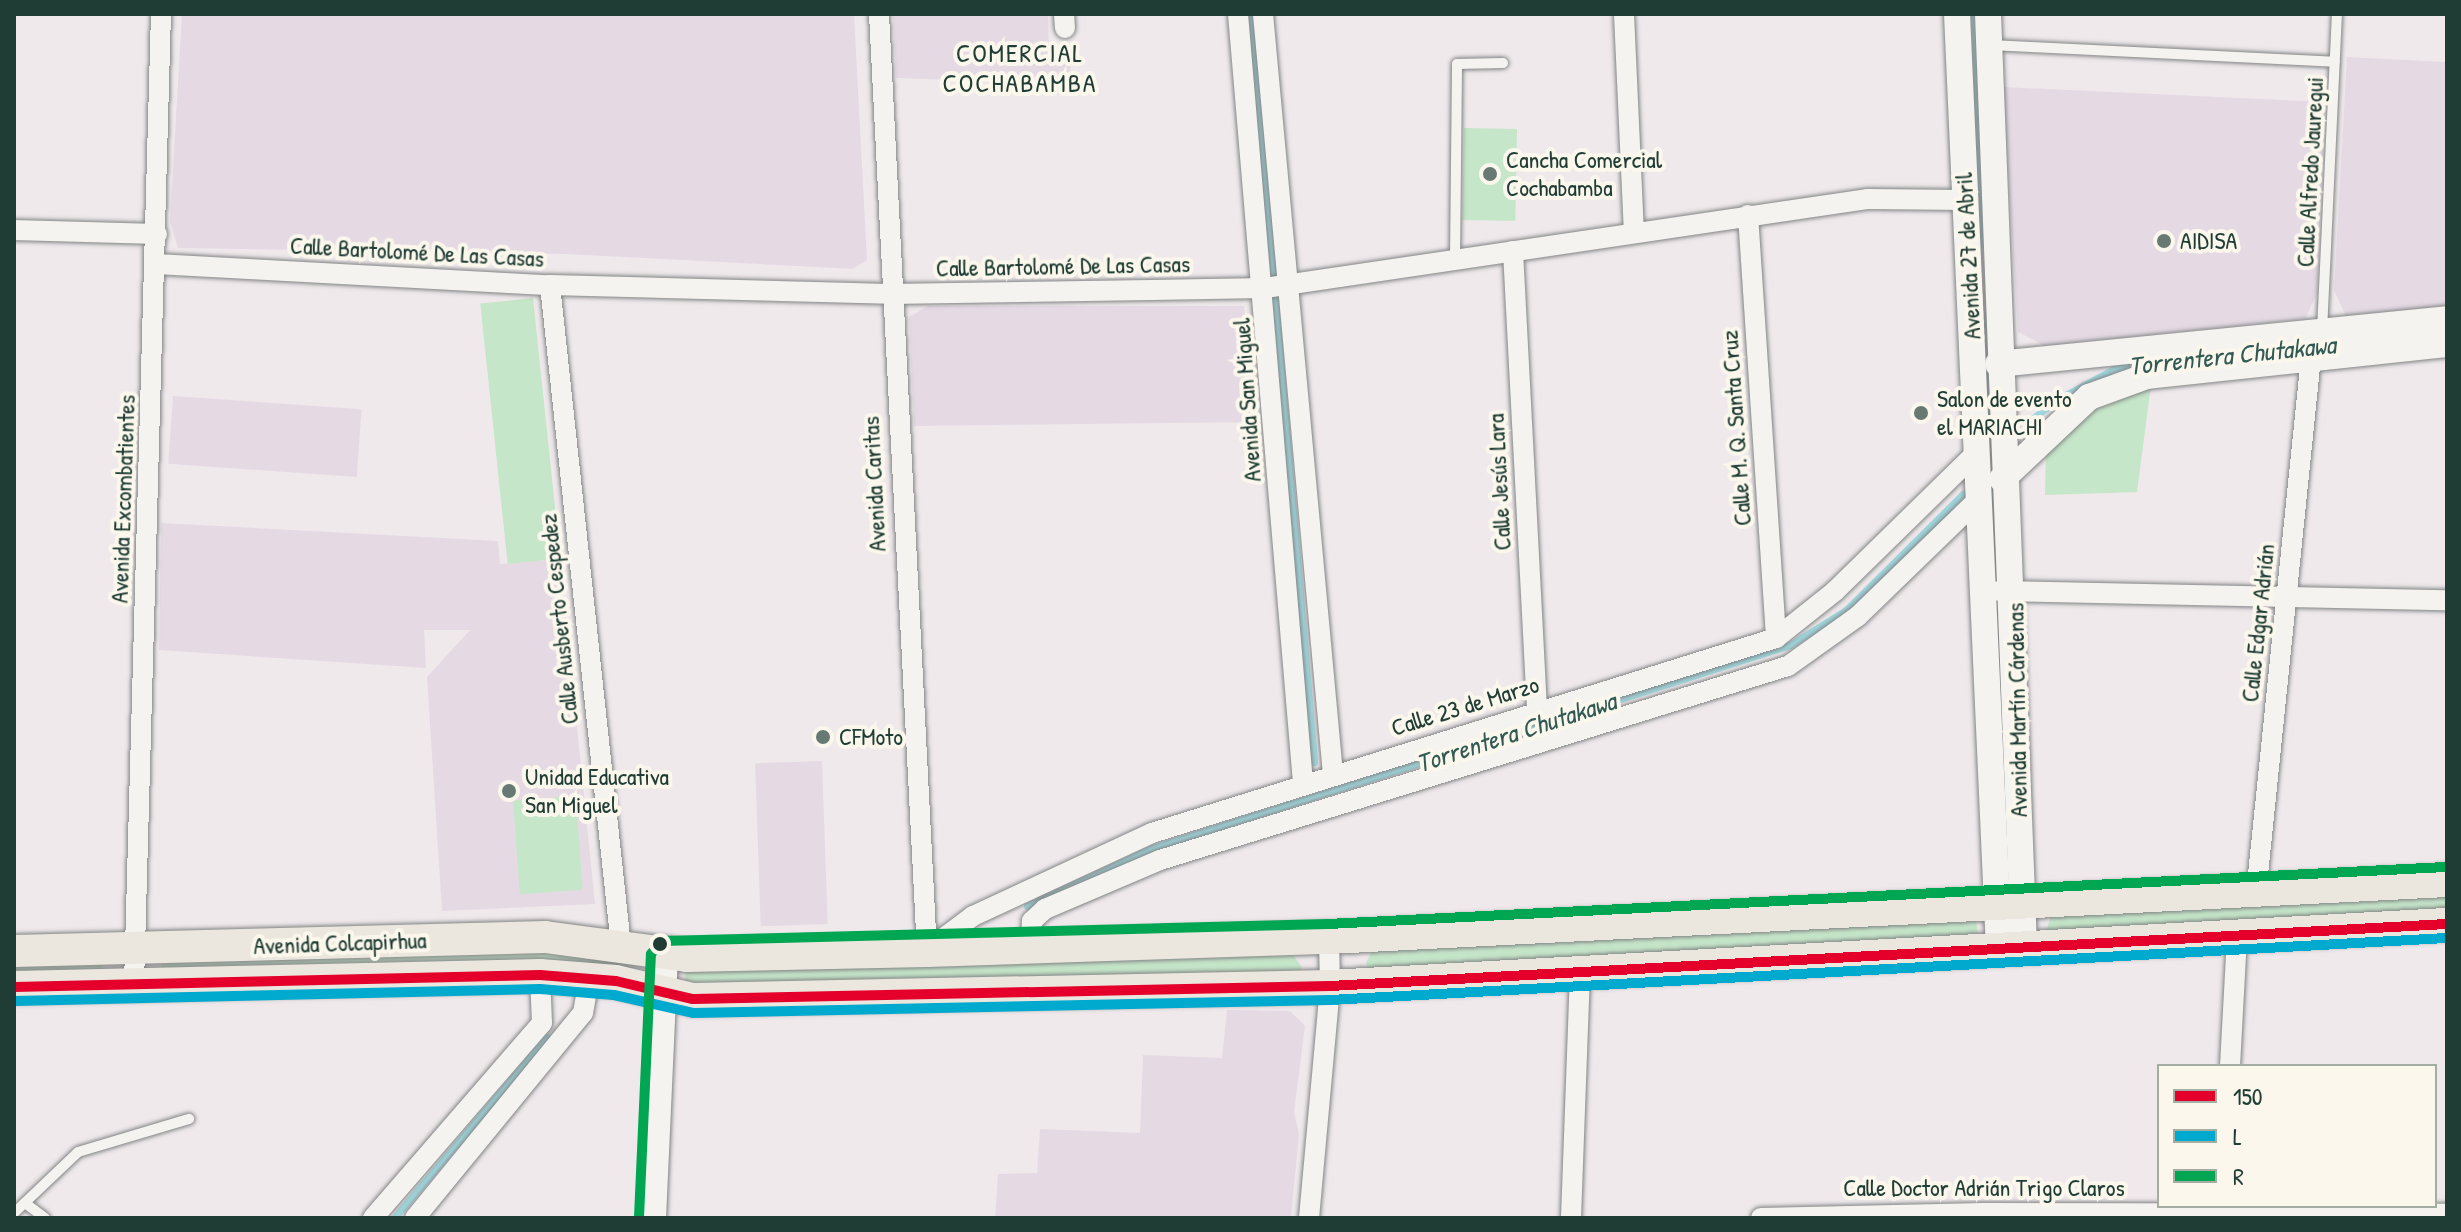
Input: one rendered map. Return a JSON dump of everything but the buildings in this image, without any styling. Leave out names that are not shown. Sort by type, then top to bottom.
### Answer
[{"type":"main road","name":"Avenida Colcapirhua","points":[[14,951],[545,937],[665,955],[927,951],[1329,938],[2256,894],[2447,881]]},
{"type":"main road","name":"Avenida Colcapirhua","points":[[14,987],[540,975],[589,978],[664,996],[1330,986],[2447,924]]},
{"type":"street","name":"Avenida Excombatientes","points":[[134,985],[161,14]]},
{"type":"street","name":"Avenida Caritas","points":[[879,14],[889,294],[927,951]]},
{"type":"street","name":"Avenida San Miguel","points":[[1238,14],[1265,288],[1303,783]]},
{"type":"street","name":"Avenida San Miguel","points":[[1263,14],[1333,774]]},
{"type":"street","points":[[1624,14],[1634,232]]},
{"type":"street","name":"Avenida 27 de Abril","points":[[1957,14],[1965,200],[1981,265],[1998,364],[2008,473]]},
{"type":"street","name":"Avenida 27 de Abril","points":[[1981,497],[1977,452],[1990,45],[1988,14]]},
{"type":"street","name":"Calle Bartolomé De Las Casas","points":[[156,264],[550,285],[889,294],[1265,288],[1868,199],[1965,200]]},
{"type":"street","name":"Calle M. Q. Santa Cruz","points":[[1748,215],[1776,638]]},
{"type":"street","points":[[14,230],[157,234]]},
{"type":"street","name":"Calle Jesús Lara","points":[[1513,251],[1537,710]]},
{"type":"street","name":"Calle Ausberto Cespedez","points":[[550,285],[621,946]]},
{"type":"street","points":[[1998,364],[2447,319]]},
{"type":"street","points":[[1031,947],[1032,921],[1045,909],[1160,860],[1788,666],[1858,616],[2061,418],[2115,386],[2147,376],[2447,344]]},
{"type":"street","name":"Calle Edgar Adrián","points":[[2256,894],[2311,357]]},
{"type":"street","name":"Calle 23 de Marzo","points":[[927,951],[973,916],[1152,833],[1303,783],[1776,638],[1835,591],[1977,452]]},
{"type":"street","name":"Avenida Martín Cárdenas","points":[[2008,473],[2014,591],[2010,906]]},
{"type":"street","name":"Avenida Martín Cárdenas","points":[[1981,497],[1985,591],[2012,949]]},
{"type":"street","points":[[1985,591],[2447,600]]},
{"type":"street","points":[[2230,1064],[2237,935]]},
{"type":"street","points":[[1309,1218],[1330,986],[1329,938]]},
{"type":"street","points":[[653,1218],[665,955]]},
{"type":"street","points":[[1571,1218],[1580,971]]},
{"type":"street","points":[[373,1218],[542,1023],[540,975]]},
{"type":"street","points":[[415,1218],[583,1013],[589,978]]},
{"type":"street","name":"Calle Doctor Adrián Trigo Claros","points":[[1761,1217],[2222,1210],[2254,1216],[2447,1214]]},
{"type":"lane","name":"Calle Alfredo Jauregui","points":[[2322,331],[2337,14]]},
{"type":"lane","points":[[1990,45],[2335,62]]},
{"type":"lane","points":[[1455,259],[1457,64],[1503,63]]},
{"type":"lane","points":[[14,1213],[78,1152],[189,1119]]},
{"type":"lane","points":[[25,1203],[45,1218]]},
{"type":"shaded area","points":[[182,14],[854,14],[867,260],[853,269],[565,254],[178,248],[170,221]]},
{"type":"shaded area","points":[[893,14],[1048,14],[1049,48],[1070,47],[1071,84],[896,78]]},
{"type":"shaded area","points":[[2347,57],[2447,62],[2447,306],[2346,316],[2334,290]]},
{"type":"shaded area","name":"AIDISA","points":[[2003,87],[2325,102],[2317,293],[2305,319],[2045,346],[2018,332]]},
{"type":"shaded area","points":[[928,306],[1244,306],[1257,422],[914,426],[909,317]]},
{"type":"shaded area","points":[[173,396],[362,409],[357,477],[168,464]]},
{"type":"shaded area","points":[[161,523],[498,541],[500,564],[560,559],[595,904],[442,911],[427,677],[470,630],[424,630],[426,668],[159,650]]},
{"type":"shaded area","points":[[822,761],[828,924],[761,926],[755,763]]},
{"type":"shaded area","points":[[1227,1010],[1290,1011],[1305,1026],[1294,1112],[1299,1134],[1291,1218],[995,1218],[998,1174],[1037,1173],[1040,1129],[1140,1133],[1143,1055],[1222,1058]]},
{"type":"green space","name":"Cancha Comercial Cochabamba","points":[[1464,128],[1517,129],[1515,221],[1462,220]]},
{"type":"green space","points":[[533,298],[560,559],[508,564],[480,304]]},
{"type":"green space","points":[[2151,385],[2137,492],[2045,495],[2046,453],[2065,427],[2115,398]]},
{"type":"green space","points":[[576,796],[583,890],[520,894],[513,800]]},
{"type":"green space","points":[[2447,893],[2447,913],[2052,935],[2047,929],[2051,915]]},
{"type":"green space","points":[[1976,920],[1978,935],[1368,968],[1366,963],[1372,951]]},
{"type":"green space","points":[[533,948],[621,957],[618,971],[162,970],[161,958]]},
{"type":"green space","points":[[1293,955],[1302,967],[1299,973],[695,987],[685,982],[686,970],[697,968]]},
{"type":"green space","points":[[14,960],[103,960],[103,973],[14,973]]},
{"type":"waterway","points":[[1250,14],[1273,274]]},
{"type":"waterway","points":[[1974,14],[1981,244]]},
{"type":"waterway","points":[[1275,297],[1314,762]]},
{"type":"waterway","points":[[1985,315],[1989,429]]},
{"type":"waterway","name":"Torrentera Chutakawa","points":[[2032,419],[2056,400],[2114,369],[2154,361]]},
{"type":"waterway","name":"Torrentera Chutakawa","points":[[1027,906],[1152,848],[1790,645],[1846,610],[1963,494]]},
{"type":"waterway","name":"Torrentera Chutakawa","points":[[394,1218],[547,1037]]},
{"type":"transit line","name":"R","points":[[639,1217],[651,954],[662,941],[1328,924],[2446,867]]},
{"type":"transit line","name":"150","points":[[14,987],[540,975],[616,981],[693,999],[1330,986],[2447,924]]},
{"type":"transit line","name":"L","points":[[14,1001],[540,989],[614,995],[693,1013],[1330,1000],[2447,938]]},
{"type":"place","name":"Cancha Comercial Cochabamba","points":[[1490,174]]},
{"type":"place","name":"AIDISA","points":[[2164,241]]},
{"type":"place","name":"Salon de evento el MARIACHI","points":[[1921,413]]},
{"type":"place","name":"CFMoto","points":[[823,737]]},
{"type":"place","name":"Unidad Educativa San Miguel","points":[[509,791]]},
{"type":"district","name":"COMERCIAL COCHABAMBA","points":[[1020,68]]}]
